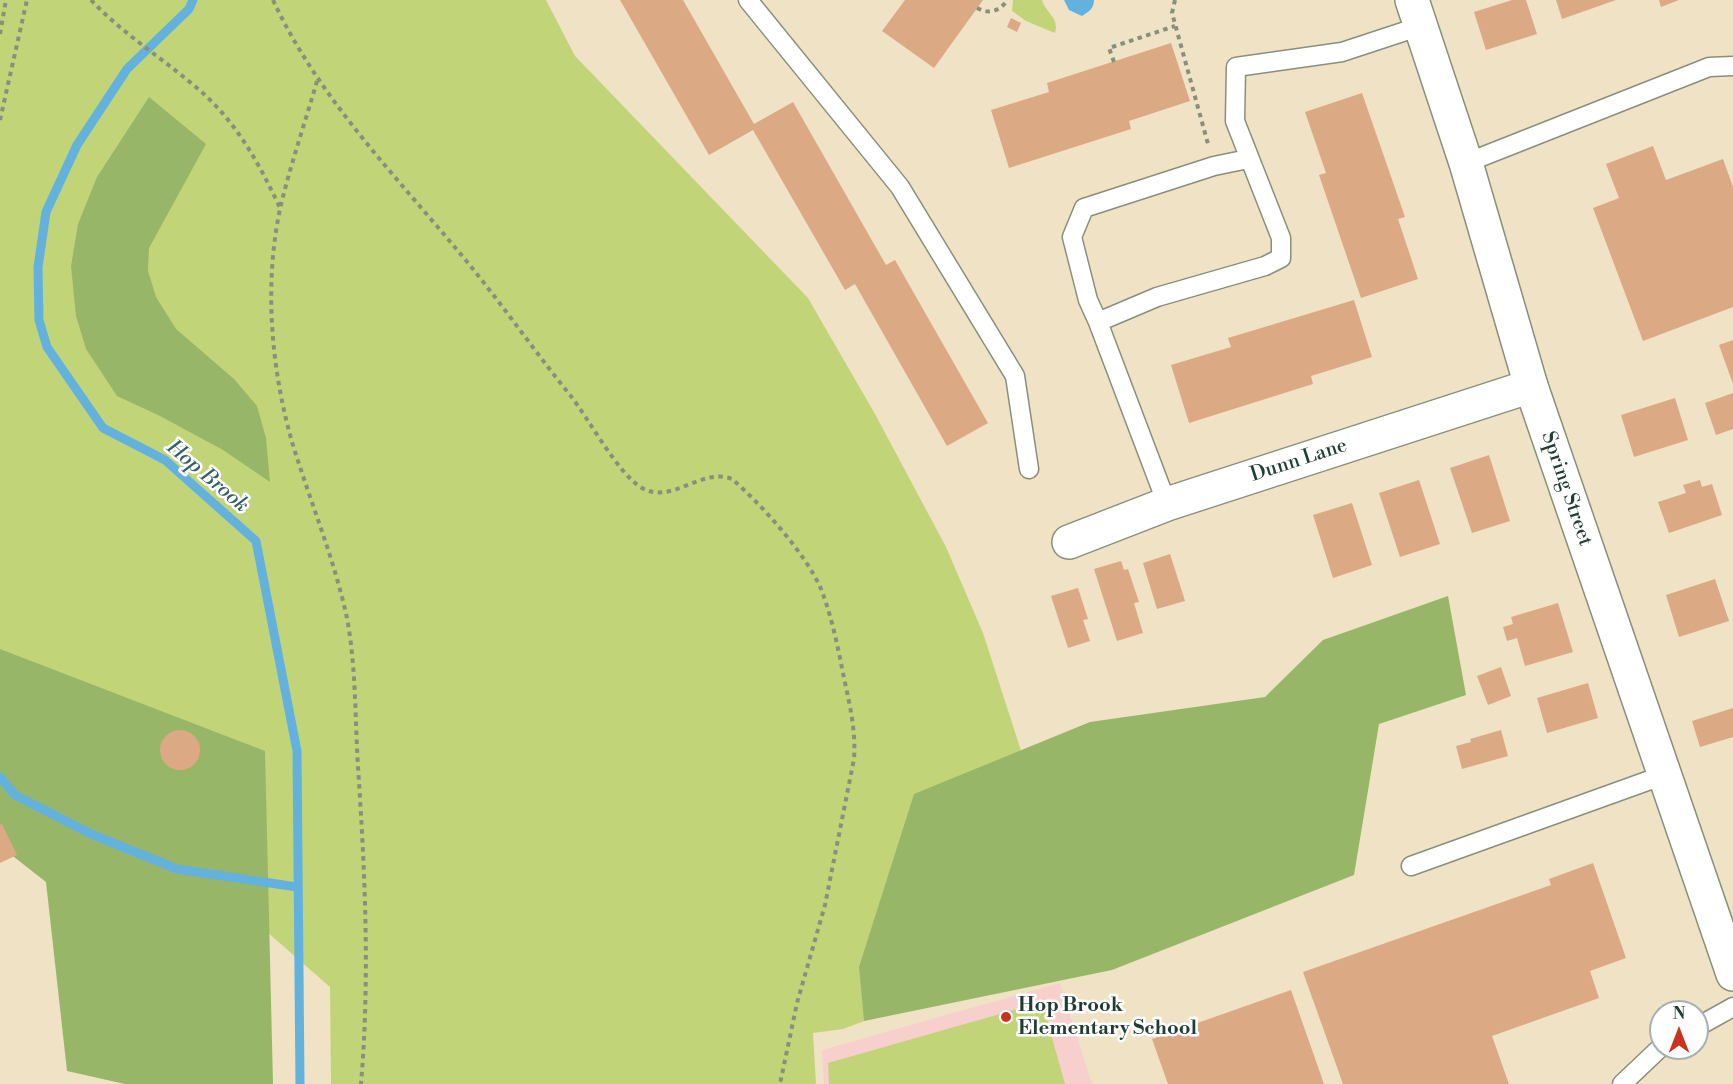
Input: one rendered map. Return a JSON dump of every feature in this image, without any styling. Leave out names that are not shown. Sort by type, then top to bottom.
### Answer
[{"type":"main road","name":"Spring Street","points":[[1416,13],[1466,163],[1531,386],[1733,974]]},
{"type":"main road","name":"Dunn Lane","points":[[1069,543],[1167,504],[1531,386]]},
{"type":"lane","points":[[748,0],[900,187],[1016,376],[1029,469]]},
{"type":"lane","points":[[1098,322],[1157,297],[1265,266],[1281,258],[1281,238],[1234,121],[1236,67],[1342,52],[1416,13]]},
{"type":"lane","points":[[1466,163],[1709,67],[1733,66]]},
{"type":"lane","points":[[1167,504],[1088,300],[1072,237],[1084,208],[1214,166],[1248,159]]},
{"type":"lane","points":[[1411,866],[1664,775]]},
{"type":"lane","points":[[1709,1020],[1733,1007]]},
{"type":"lane","points":[[1622,1084],[1649,1058]]},
{"type":"path","points":[[0,34],[6,0]]},
{"type":"path","points":[[0,120],[27,0]]},
{"type":"path","points":[[91,0],[114,24],[198,89],[241,136],[264,173],[280,209]]},
{"type":"path","points":[[273,0],[317,80],[461,254],[581,409],[628,477],[650,492],[661,493],[711,476],[723,475],[732,478],[775,524],[807,565],[821,588],[836,639],[852,716],[855,736],[854,759],[825,905],[798,1003],[780,1084]]},
{"type":"path","points":[[977,8],[985,12],[993,12],[1002,8],[1008,0]]},
{"type":"path","points":[[1176,0],[1172,13],[1214,166]]},
{"type":"path","points":[[1113,62],[1109,48],[1175,26]]},
{"type":"path","points":[[317,80],[280,209],[272,297],[275,364],[293,444],[315,507],[346,618],[352,668],[365,927],[366,1023],[361,1084]]},
{"type":"shaded area","name":"Hop Brook Elementary School","points":[[1060,983],[1092,1084],[824,1084],[822,1050]]},
{"type":"green space","points":[[0,0],[546,0],[575,56],[808,298],[875,414],[946,547],[983,633],[1047,831],[902,1007],[843,1029],[813,1033],[816,1084],[331,1084],[330,987],[123,806],[0,746]]},
{"type":"green space","points":[[1013,0],[1042,0],[1056,23],[1055,33],[1026,21],[1012,11]]},
{"type":"green space","points":[[149,97],[206,144],[149,248],[148,271],[156,297],[176,329],[234,379],[257,406],[266,438],[270,482],[223,450],[117,396],[86,349],[76,316],[71,266],[78,224],[97,177]]},
{"type":"green space","points":[[1448,596],[1466,695],[1379,724],[1354,875],[1112,970],[864,1021],[859,967],[914,794],[1090,722],[1265,697],[1323,640]]},
{"type":"green space","points":[[0,649],[265,751],[273,1084],[125,1084],[67,1071],[46,882],[0,846]]},
{"type":"green space","name":"Hop Brook Elementary School","points":[[1042,1002],[1065,1084],[829,1084],[828,1063]]},
{"type":"water","points":[[1064,0],[1094,0],[1094,3],[1092,8],[1082,16],[1069,10]]},
{"type":"building","points":[[620,0],[683,0],[754,124],[793,102],[886,265],[895,260],[988,423],[947,446],[855,284],[845,290],[753,130],[709,155]]},
{"type":"building","points":[[905,0],[983,0],[934,68],[882,31]]},
{"type":"building","points":[[1512,0],[1526,0],[1537,34],[1486,50],[1474,12]]},
{"type":"building","points":[[1556,0],[1616,0],[1562,19]]},
{"type":"building","points":[[1659,0],[1679,0],[1661,7]]},
{"type":"building","points":[[1011,18],[1021,23],[1017,32],[1007,27]]},
{"type":"building","points":[[1171,43],[1190,101],[1129,121],[1131,129],[1009,168],[991,110],[1049,92],[1047,83]]},
{"type":"building","points":[[1362,93],[1405,217],[1398,219],[1418,279],[1361,298],[1319,175],[1326,173],[1305,112]]},
{"type":"building","points":[[1653,146],[1666,180],[1723,159],[1733,187],[1733,307],[1643,341],[1593,208],[1619,198],[1606,164]]},
{"type":"building","points":[[1354,300],[1372,357],[1311,376],[1313,384],[1189,423],[1171,365],[1231,347],[1228,338]]},
{"type":"building","points":[[1733,340],[1733,384],[1719,345]]},
{"type":"building","points":[[1733,393],[1733,429],[1716,435],[1705,403]]},
{"type":"building","points":[[1675,398],[1688,440],[1634,457],[1621,415]]},
{"type":"building","points":[[1489,455],[1510,521],[1472,533],[1450,468]]},
{"type":"building","points":[[1419,480],[1440,544],[1400,557],[1379,493]]},
{"type":"building","points":[[1700,480],[1702,487],[1712,484],[1722,515],[1669,533],[1658,502],[1686,493],[1683,485]]},
{"type":"building","points":[[1352,503],[1372,565],[1333,578],[1313,515]]},
{"type":"building","points":[[1170,554],[1185,601],[1157,609],[1143,563]]},
{"type":"building","points":[[1121,561],[1124,570],[1128,569],[1139,602],[1134,603],[1143,633],[1117,641],[1094,569]]},
{"type":"building","points":[[1715,579],[1729,621],[1679,637],[1666,595]]},
{"type":"building","points":[[1078,588],[1088,619],[1083,620],[1090,641],[1068,648],[1051,596]]},
{"type":"building","points":[[1558,603],[1573,652],[1525,666],[1517,638],[1507,641],[1503,627],[1513,624],[1511,617]]},
{"type":"building","points":[[1501,667],[1511,696],[1488,705],[1477,676]]},
{"type":"building","points":[[1588,683],[1598,718],[1547,733],[1537,698]]},
{"type":"building","points":[[1733,708],[1733,737],[1700,747],[1692,721]]},
{"type":"building","points":[[180,730],[194,736],[200,750],[194,764],[180,770],[166,764],[160,750],[166,736]]},
{"type":"building","points":[[1501,730],[1508,756],[1462,769],[1456,746],[1471,742],[1470,739]]},
{"type":"building","points":[[2,824],[17,855],[0,863],[0,825]]},
{"type":"building","points":[[1593,863],[1626,958],[1590,971],[1599,998],[1492,1036],[1509,1084],[1343,1084],[1303,972],[1551,885],[1549,879]]},
{"type":"building","points":[[1291,990],[1324,1084],[1168,1084],[1152,1039]]},
{"type":"waterway","name":"Hop Brook","points":[[193,0],[189,9],[127,69],[77,145],[46,212],[38,267],[39,320],[47,347],[103,428],[165,460],[256,541],[297,751],[300,1084]]},
{"type":"waterway","points":[[0,777],[15,795],[91,834],[177,869],[297,887]]},
{"type":"place","name":"Hop Brook Elementary School","points":[[1006,1017]]}]
